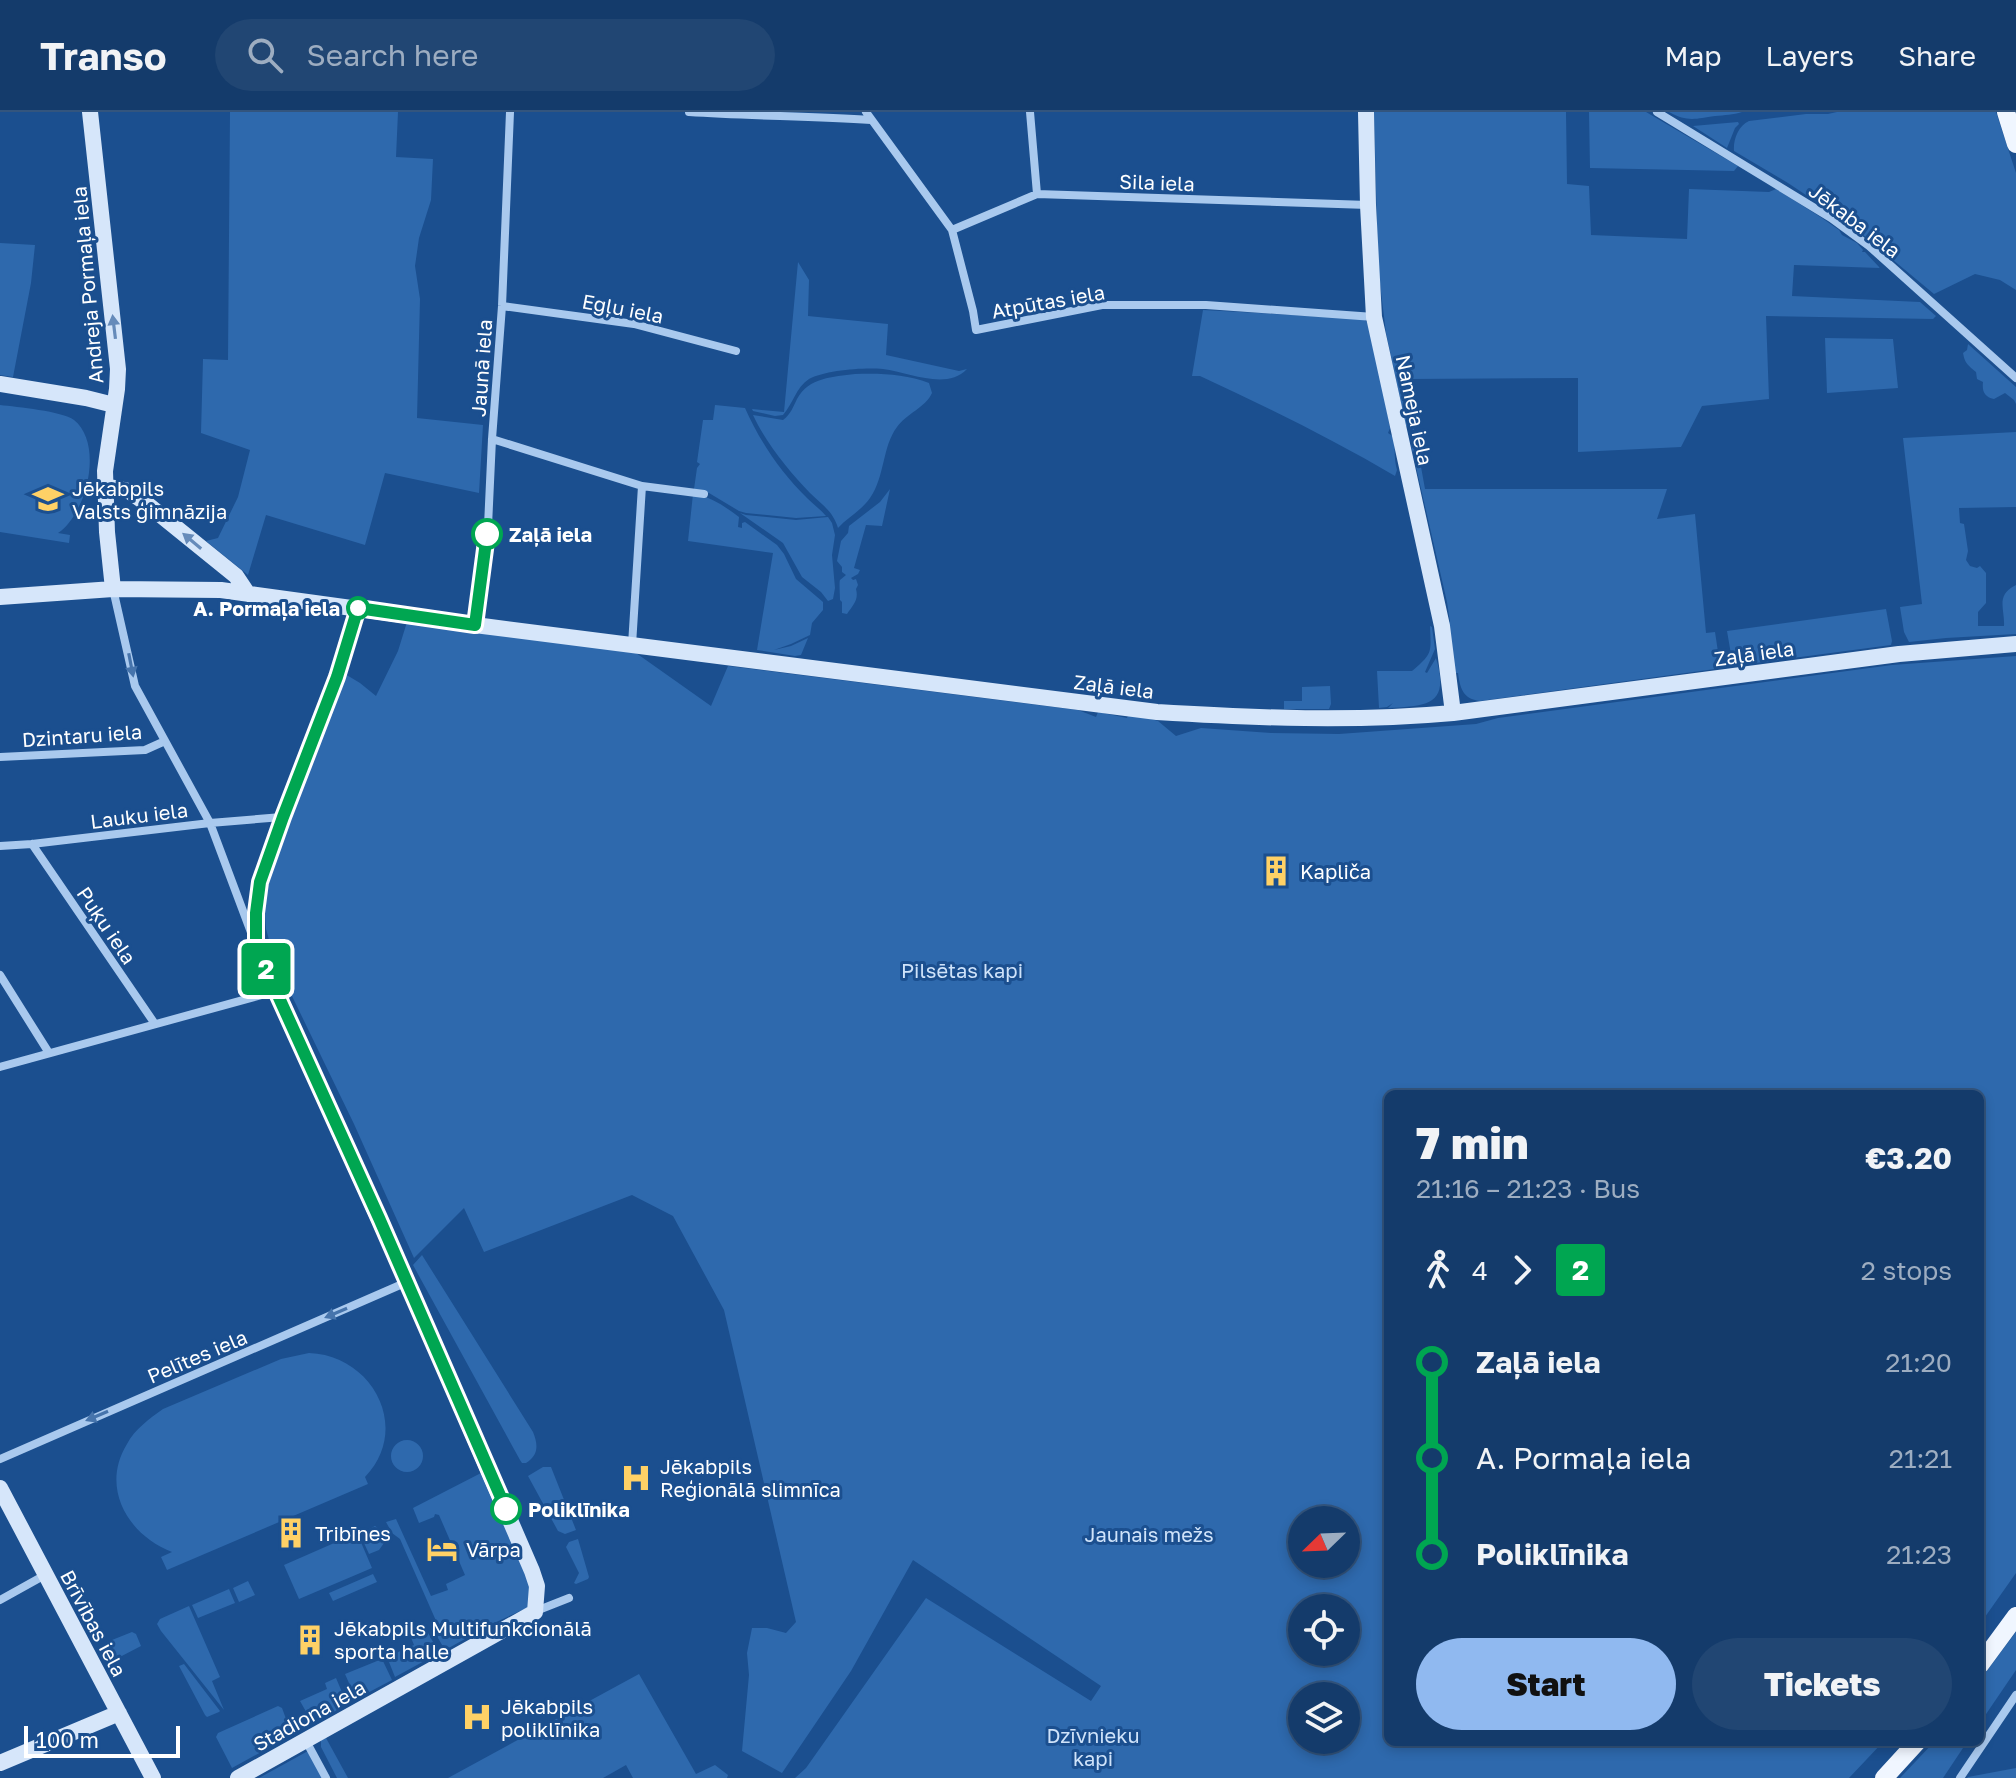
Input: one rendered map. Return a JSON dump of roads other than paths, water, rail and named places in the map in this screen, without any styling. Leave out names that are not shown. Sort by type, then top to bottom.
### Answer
[{"type":"main road","points":[[2006,112],[2016,144]]},
{"type":"main road","points":[[1984,1660],[2016,1616]]},
{"type":"main road","points":[[1884,1778],[1913,1746]]},
{"type":"street","name":"Andreja Pormaļa iela","points":[[90,112],[117,351],[118,379],[106,456],[109,562],[135,686],[210,823],[256,947],[407,1282],[532,1571],[537,1586],[535,1612]]},
{"type":"street","name":"Jaunā iela","points":[[475,625],[488,526],[510,112]]},
{"type":"street","points":[[689,112],[869,116]]},
{"type":"street","points":[[1030,112],[1037,194]]},
{"type":"street","name":"Nameja iela","points":[[1366,112],[1374,317],[1442,626],[1453,713]]},
{"type":"street","name":"Jēkaba iela","points":[[1657,112],[1831,218],[1869,246],[2016,378]]},
{"type":"street","name":"Atpūtas iela","points":[[869,116],[952,230],[976,330],[1102,305],[1206,305],[1374,317]]},
{"type":"street","name":"Sila iela","points":[[952,230],[1037,194],[1368,205]]},
{"type":"street","name":"Egļu iela","points":[[502,306],[634,324],[736,351]]},
{"type":"street","points":[[0,384],[114,405]]},
{"type":"street","points":[[492,439],[642,486],[704,494]]},
{"type":"street","points":[[105,486],[129,491],[147,504],[236,576],[248,594]]},
{"type":"street","points":[[632,645],[642,486]]},
{"type":"street","name":"Zaļā iela","points":[[0,597],[113,589],[194,589],[248,594],[1157,712],[1305,719],[1453,713],[1899,654],[2016,644]]},
{"type":"street","points":[[256,947],[260,882],[337,677],[358,608]]},
{"type":"street","name":"Dzintaru iela","points":[[0,757],[145,750],[165,741]]},
{"type":"street","name":"Lauku iela","points":[[0,846],[283,817]]},
{"type":"street","name":"Puķu iela","points":[[32,844],[155,1024]]},
{"type":"street","points":[[0,975],[49,1053]]},
{"type":"street","points":[[0,1067],[276,991]]},
{"type":"street","name":"Pelītes iela","points":[[0,1459],[407,1282]]},
{"type":"street","name":"Brīvības iela","points":[[0,1488],[153,1778]]},
{"type":"street","points":[[0,1600],[45,1575]]},
{"type":"street","name":"Stadiona iela","points":[[238,1778],[535,1612],[569,1598]]},
{"type":"street","points":[[1984,1742],[2016,1695]]},
{"type":"street","points":[[0,1763],[119,1713]]},
{"type":"street","points":[[305,1740],[326,1778]]},
{"type":"street","points":[[1960,1778],[1982,1746]]},
{"type":"place","name":"Jēkabpils Valsts ģimnāzija","points":[[48,499]]},
{"type":"place","name":"Zaļā iela","points":[[487,534]]},
{"type":"place","name":"A. Pormaļa iela","points":[[358,608]]},
{"type":"place","name":"Kapliča","points":[[1276,871]]},
{"type":"place","name":"Jēkabpils Reģionālā slimnīca","points":[[636,1478]]},
{"type":"place","name":"Poliklīnika","points":[[506,1509]]},
{"type":"place","name":"Tribīnes","points":[[291,1533]]},
{"type":"place","name":"Vārpa","points":[[442,1549]]},
{"type":"place","name":"Jēkabpils Multifunkcionālā sporta halle","points":[[310,1640]]},
{"type":"place","name":"Jēkabpils poliklīnika","points":[[477,1717]]},
{"type":"park label","name":"Pilsētas kapi","points":[[962,970]]},
{"type":"park label","name":"Jaunais mežs","points":[[1149,1534]]},
{"type":"park label","name":"Dzīvnieku kapi","points":[[1093,1746]]}]
